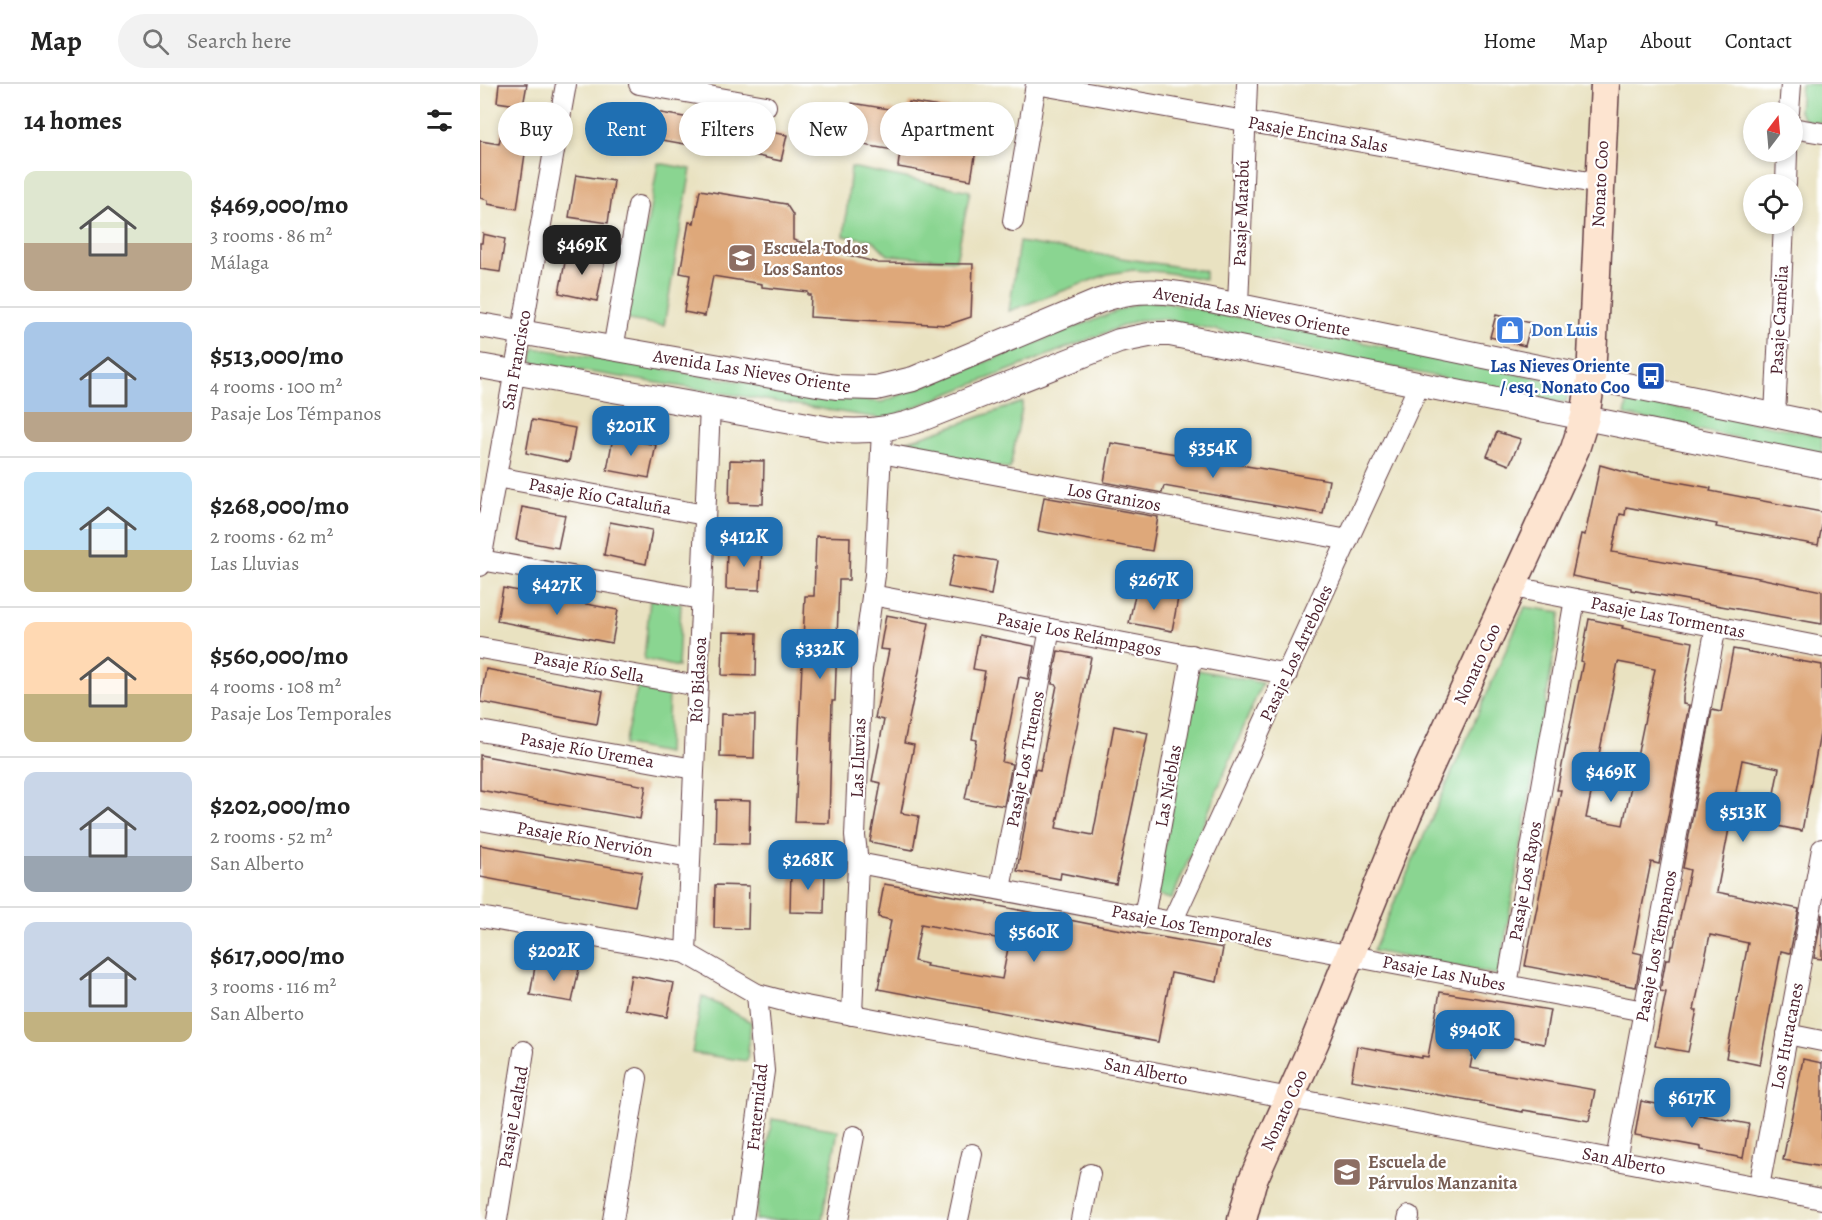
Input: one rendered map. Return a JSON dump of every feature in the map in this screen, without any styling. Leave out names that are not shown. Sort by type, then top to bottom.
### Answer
[{"type":"main road","name":"Nonato Coo","points":[[1242,1220],[1252,1182],[1291,1098],[1407,815],[1513,587],[1575,448],[1585,417],[1591,379],[1605,84]]},
{"type":"street","name":"San Francisco","points":[[481,563],[566,84]]},
{"type":"street","points":[[639,84],[743,102]]},
{"type":"street","points":[[1013,221],[1036,84]]},
{"type":"street","name":"Pasaje Encina Salas","points":[[1036,84],[1600,184]]},
{"type":"street","name":"Pasaje Marabú","points":[[1238,305],[1247,84]]},
{"type":"street","points":[[1790,102],[1791,84]]},
{"type":"street","points":[[1803,130],[1822,133]]},
{"type":"street","points":[[613,349],[638,206]]},
{"type":"street","name":"Pasaje Camelia","points":[[1775,416],[1784,234]]},
{"type":"street","name":"Avenida Las Nieves Oriente","points":[[480,325],[836,387],[876,387],[914,379],[1118,294],[1136,291],[1166,291],[1822,425]]},
{"type":"street","name":"Avenida Las Nieves Oriente","points":[[480,366],[838,430],[881,442],[919,420],[1119,341],[1154,334],[1186,336],[1822,466]]},
{"type":"street","name":"Pasaje Los Arreboles","points":[[1172,922],[1420,383]]},
{"type":"street","name":"Río Bidasoa","points":[[686,953],[710,407]]},
{"type":"street","name":"Los Granizos","points":[[881,442],[1348,540]]},
{"type":"street","name":"Las Lluvias","points":[[852,1015],[858,863],[855,836],[862,669],[877,551],[881,442]]},
{"type":"street","name":"Pasaje Río Cataluña","points":[[495,477],[705,515]]},
{"type":"street","points":[[481,563],[701,598]]},
{"type":"street","name":"Pasaje Las Tormentas","points":[[1513,587],[1822,647]]},
{"type":"street","name":"Pasaje Los Relámpagos","points":[[872,595],[1287,674]]},
{"type":"street","name":"Pasaje Los Rayos","points":[[1507,985],[1575,599]]},
{"type":"street","name":"Pasaje Los Témpanos","points":[[1616,1160],[1716,626]]},
{"type":"street","name":"Pasaje Los Truenos","points":[[1000,889],[1050,629]]},
{"type":"street","name":"Pasaje Río Sella","points":[[480,648],[698,686]]},
{"type":"street","name":"Las Nieblas","points":[[1144,917],[1192,655]]},
{"type":"street","name":"Pasaje Río Uremea","points":[[480,731],[694,769]]},
{"type":"street","name":"Pasaje Río Nervión","points":[[480,820],[690,858]]},
{"type":"street","name":"Los Huracanes","points":[[1759,1187],[1822,849]]},
{"type":"street","name":"Pasaje Los Temporales","points":[[858,863],[1350,955]]},
{"type":"street","name":"San Alberto","points":[[480,917],[686,953],[757,994],[775,1000],[1822,1199]]},
{"type":"street","name":"Pasaje Las Nubes","points":[[1350,955],[1644,1011]]},
{"type":"street","name":"Fraternidad","points":[[743,1220],[764,1071],[757,994]]},
{"type":"street","points":[[1787,1034],[1822,1041]]},
{"type":"street","name":"Pasaje Lealtad","points":[[497,1220],[524,1051]]},
{"type":"street","points":[[613,1220],[637,1078]]},
{"type":"street","points":[[838,1220],[854,1136]]},
{"type":"street","points":[[958,1220],[972,1154]]},
{"type":"street","points":[[1081,1220],[1090,1174]]},
{"type":"green space","points":[[1801,84],[1822,84],[1822,123],[1807,121],[1803,116],[1803,102],[1800,102]]},
{"type":"green space","points":[[658,163],[691,169],[664,326],[622,319],[637,231],[646,232]]},
{"type":"green space","points":[[851,167],[970,191],[956,260],[888,255],[873,240],[844,236]]},
{"type":"green space","points":[[1019,242],[1205,271],[1205,279],[1133,270],[1108,274],[1009,311]]},
{"type":"green space","points":[[1143,301],[1162,302],[1559,382],[1569,389],[1566,402],[1557,402],[1163,319],[1138,320],[884,419],[533,363],[532,356],[535,348],[842,398],[882,402]]},
{"type":"green space","points":[[1628,398],[1822,436],[1822,455],[1625,415]]},
{"type":"green space","points":[[1023,402],[1010,469],[891,447]]},
{"type":"green space","points":[[650,599],[681,603],[678,667],[644,659]]},
{"type":"green space","points":[[1525,607],[1561,612],[1499,975],[1373,951]]},
{"type":"green space","points":[[1198,670],[1262,683],[1172,899],[1155,895]]},
{"type":"green space","points":[[638,685],[669,690],[667,753],[624,745]]},
{"type":"green space","points":[[702,996],[751,1022],[747,1061],[692,1053]]},
{"type":"green space","points":[[772,1119],[838,1130],[822,1220],[755,1220]]},
{"type":"building","points":[[499,84],[527,84],[524,102],[497,102]]},
{"type":"building","points":[[868,106],[880,108],[880,148],[868,146]]},
{"type":"building","points":[[667,114],[679,116],[679,143],[667,141]]},
{"type":"building","points":[[776,133],[787,135],[781,161],[758,156],[776,156]]},
{"type":"building","points":[[480,141],[498,144],[498,156],[525,156],[517,209],[488,204],[488,200],[480,198]]},
{"type":"building","points":[[899,156],[975,156],[971,180],[898,167]]},
{"type":"building","points":[[576,175],[614,181],[608,223],[569,217]]},
{"type":"building","points":[[700,190],[786,204],[793,215],[793,240],[878,263],[973,264],[971,317],[947,325],[810,317],[811,295],[808,295],[808,292],[762,287],[762,284],[713,276],[705,316],[684,312],[690,275],[680,273],[689,222],[694,223]]},
{"type":"building","points":[[483,234],[505,239],[500,272],[480,269],[480,243],[482,243]]},
{"type":"building","points":[[567,252],[605,259],[597,301],[559,293]]},
{"type":"building","name":"Don Luis","points":[[1496,315],[1531,323],[1525,346],[1490,337]]},
{"type":"building","points":[[532,420],[575,428],[569,462],[526,453]]},
{"type":"building","points":[[1497,432],[1521,439],[1509,465],[1487,456]]},
{"type":"building","points":[[613,437],[656,445],[649,478],[607,470]]},
{"type":"building","points":[[1111,443],[1329,480],[1323,514],[1164,486],[1162,493],[1104,482]]},
{"type":"building","points":[[730,460],[764,461],[763,504],[729,503]]},
{"type":"building","points":[[1600,465],[1632,474],[1711,488],[1710,491],[1822,512],[1818,545],[1716,527],[1717,524],[1626,507],[1625,515],[1620,514],[1612,552],[1822,591],[1822,624],[1631,590],[1631,588],[1572,576],[1581,534],[1585,535]]},
{"type":"building","points":[[1044,497],[1158,517],[1152,551],[1038,531]]},
{"type":"building","points":[[522,507],[565,515],[558,548],[516,540]]},
{"type":"building","points":[[610,522],[652,530],[646,564],[604,555]]},
{"type":"building","points":[[816,536],[850,537],[849,580],[839,580],[835,701],[832,701],[829,823],[795,822],[805,596],[814,596]]},
{"type":"building","points":[[727,546],[762,547],[760,590],[726,589]]},
{"type":"building","points":[[955,554],[997,561],[991,595],[948,587]]},
{"type":"building","points":[[503,588],[618,610],[612,643],[497,621]]},
{"type":"building","points":[[1136,590],[1178,598],[1172,631],[1129,623]]},
{"type":"building","points":[[886,615],[929,623],[904,743],[914,745],[901,813],[919,816],[913,850],[870,842],[881,783],[872,781],[884,720],[875,718],[889,650],[880,649]]},
{"type":"building","points":[[1589,619],[1693,642],[1683,696],[1683,704],[1689,705],[1659,864],[1651,862],[1633,952],[1642,954],[1636,987],[1525,966],[1561,790],[1557,790],[1583,662],[1581,661]],"holes":[[[1618,662],[1655,669],[1623,825],[1586,818]]]},
{"type":"building","points":[[723,632],[757,633],[756,676],[722,675]]},
{"type":"building","points":[[979,635],[1034,646],[1028,679],[1019,677],[1002,762],[1012,764],[1004,806],[965,799],[977,740],[972,739],[985,671],[973,669]]},
{"type":"building","points":[[1733,649],[1822,665],[1822,723],[1802,831],[1768,824],[1779,768],[1742,760],[1717,892],[1799,909],[1790,953],[1781,951],[1760,1065],[1726,1058],[1748,943],[1710,935],[1694,1010],[1697,1010],[1688,1052],[1655,1046],[1666,992],[1660,991],[1666,959],[1670,959],[1672,946],[1674,946],[1690,870],[1683,868],[1712,710],[1721,712]]},
{"type":"building","points":[[1058,651],[1091,657],[1056,828],[1093,835],[1114,726],[1148,733],[1116,884],[1061,873],[1060,879],[1017,871],[1035,769],[1040,770],[1057,685],[1052,684]]},
{"type":"building","points":[[486,669],[603,691],[597,724],[480,702]]},
{"type":"building","points":[[721,714],[755,715],[754,758],[720,757]]},
{"type":"building","points":[[480,755],[646,786],[640,819],[480,790]]},
{"type":"building","points":[[716,800],[750,801],[749,844],[715,843]]},
{"type":"building","points":[[480,845],[642,872],[635,906],[480,877]]},
{"type":"building","points":[[791,869],[825,870],[824,913],[790,912]]},
{"type":"building","points":[[884,884],[1223,948],[1217,982],[1171,973],[1158,1042],[878,989],[891,920],[878,917]],"holes":[[[921,924],[996,938],[996,940],[1009,943],[1002,979],[926,966],[927,964],[914,961]]]},
{"type":"building","points":[[715,885],[749,886],[748,929],[714,928]]},
{"type":"building","points":[[1822,914],[1822,959],[1814,958]]},
{"type":"building","points":[[536,961],[579,969],[572,1002],[530,995]]},
{"type":"building","points":[[631,975],[674,983],[667,1017],[625,1009]]},
{"type":"building","points":[[1440,992],[1550,1010],[1544,1044],[1477,1031],[1470,1068],[1595,1090],[1589,1121],[1523,1110],[1523,1112],[1480,1104],[1481,1102],[1351,1080],[1357,1046],[1422,1058],[1422,1056],[1428,1057]]},
{"type":"building","points":[[1803,1059],[1822,1063],[1822,1167],[1783,1160]]},
{"type":"building","points":[[1641,1101],[1683,1109],[1683,1112],[1749,1124],[1743,1158],[1701,1150],[1701,1147],[1635,1135]]},
{"type":"place","name":"Escuela Todos Los Santos","points":[[742,258]]},
{"type":"place","name":"Don Luis","points":[[1510,330]]},
{"type":"place","name":"Las Nieves Oriente / esq. Nonato Coo","points":[[1651,376]]},
{"type":"place","name":"Escuela de Párvulos Manzanita","points":[[1347,1172]]}]
